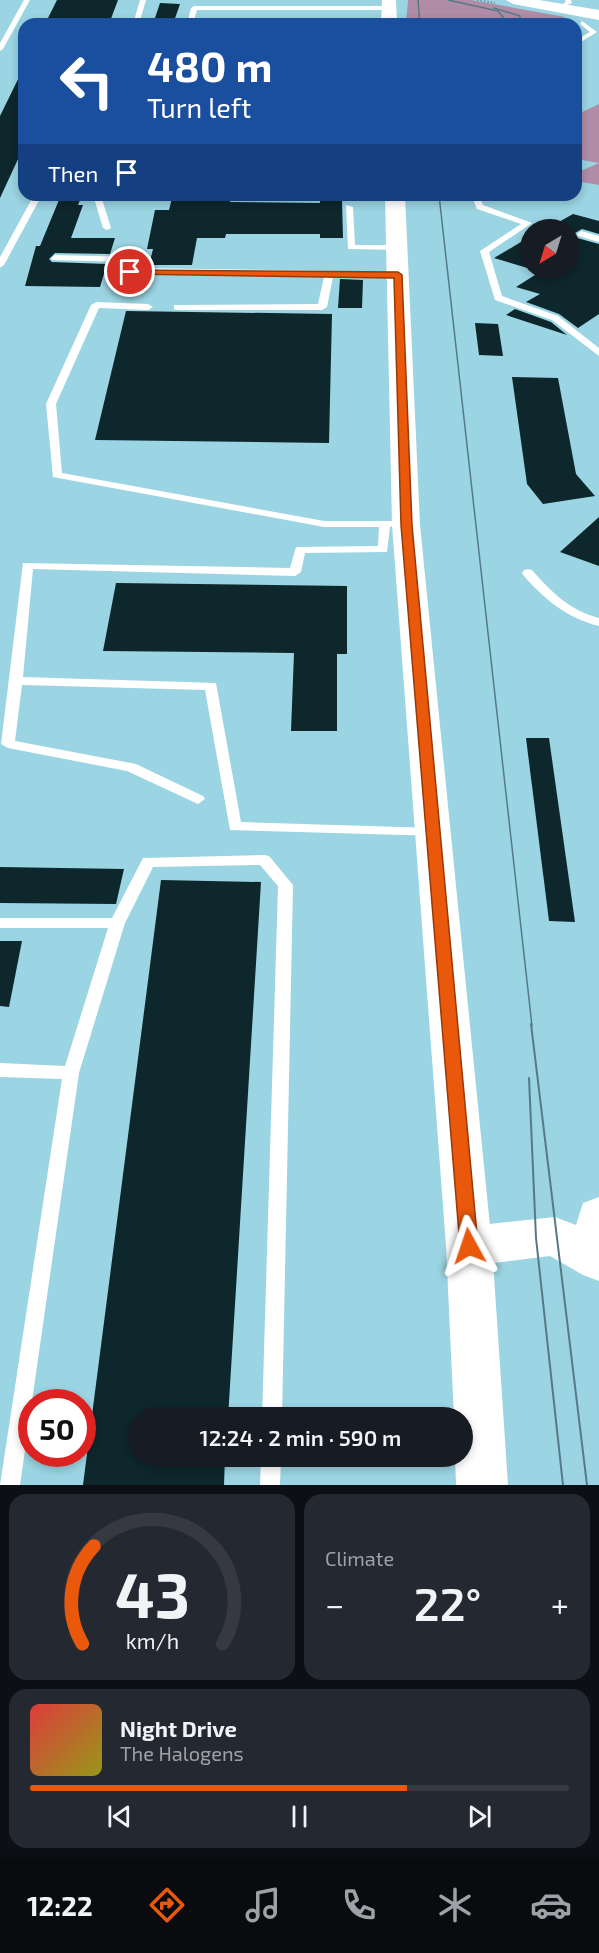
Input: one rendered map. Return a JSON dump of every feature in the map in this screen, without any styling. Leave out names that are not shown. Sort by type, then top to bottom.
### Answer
[{"type":"main road","points":[[513,0],[563,4],[599,15]]},
{"type":"main road","points":[[395,201],[398,261],[395,524],[433,833],[469,1246],[482,1485]]},
{"type":"main road","points":[[469,1246],[555,1236],[598,1245]]},
{"type":"lane","points":[[0,49],[27,0]]},
{"type":"lane","points":[[138,18],[143,0]]},
{"type":"lane","points":[[192,18],[194,8],[389,4]]},
{"type":"lane","points":[[582,23],[599,15]]},
{"type":"lane","points":[[582,26],[594,32],[582,40]]},
{"type":"lane","points":[[0,265],[35,201]]},
{"type":"lane","points":[[99,201],[107,228]]},
{"type":"lane","points":[[478,201],[480,207],[528,223],[484,251],[498,298],[555,318],[599,353]]},
{"type":"lane","points":[[349,207],[351,247],[398,261]]},
{"type":"lane","points":[[581,234],[599,239]]},
{"type":"lane","points":[[55,258],[131,260],[130,272],[329,274],[398,261]]},
{"type":"lane","points":[[177,307],[322,307],[329,274]]},
{"type":"lane","points":[[148,307],[96,305],[51,404],[57,475],[324,524],[395,524],[383,550],[300,549],[295,572],[27,565],[16,681],[6,706],[5,729],[8,744],[130,767],[198,799]]},
{"type":"lane","points":[[528,573],[547,596],[585,619],[599,622]]},
{"type":"lane","points":[[16,681],[211,686],[235,827],[433,833]]},
{"type":"lane","points":[[10,1485],[71,1073],[117,923],[148,862],[264,860],[286,885],[272,1407]]},
{"type":"lane","points":[[0,923],[117,923]]},
{"type":"lane","points":[[0,1070],[71,1073]]},
{"type":"lane","points":[[270,1485],[271,1467]]},
{"type":"shaded area","points":[[408,0],[471,0],[565,17],[564,18],[406,18]]},
{"type":"shaded area","points":[[599,104],[599,163],[582,160],[582,112]]},
{"type":"shaded area","points":[[599,163],[599,185],[582,182],[582,170]]},
{"type":"building","points":[[57,0],[118,0],[111,18],[48,18]]},
{"type":"building","points":[[160,3],[180,4],[175,18],[155,18]]},
{"type":"building","points":[[18,79],[18,159],[0,198],[0,116]]},
{"type":"building","points":[[59,201],[80,201],[78,205],[83,205],[71,238],[115,238],[110,254],[55,253],[49,259],[52,262],[107,264],[100,287],[25,286],[36,246],[40,246]]},
{"type":"building","points":[[171,201],[320,203],[320,201],[342,201],[343,238],[320,238],[320,234],[226,234],[225,238],[197,238],[192,265],[149,265],[153,249],[147,249],[155,210],[169,210]]},
{"type":"building","points":[[573,214],[599,221],[599,234],[580,230],[580,219],[564,219]]},
{"type":"building","points":[[580,239],[599,244],[599,314],[578,328],[559,314],[526,302],[540,294],[516,287],[529,279],[580,279]]},
{"type":"building","points":[[520,243],[520,266],[494,258]]},
{"type":"building","points":[[340,279],[363,280],[362,308],[338,308]]},
{"type":"building","points":[[515,309],[551,322],[567,335],[506,315]]},
{"type":"building","points":[[126,311],[332,314],[329,443],[95,440]]},
{"type":"building","points":[[475,323],[498,324],[503,356],[479,355]]},
{"type":"building","points":[[512,377],[558,378],[576,474],[595,496],[543,504],[527,484]]},
{"type":"building","points":[[599,517],[599,566],[560,552]]},
{"type":"building","points":[[116,583],[347,586],[347,654],[337,654],[337,731],[291,731],[294,653],[103,651]]},
{"type":"building","points":[[526,738],[549,738],[575,922],[549,921]]},
{"type":"building","points":[[0,867],[124,869],[116,904],[0,903]]},
{"type":"building","points":[[161,880],[261,882],[229,1407],[128,1407],[128,1467],[225,1467],[224,1485],[83,1485],[85,1467],[96,1467],[95,1389]]},
{"type":"building","points":[[0,941],[22,941],[9,1007],[0,1006]]},
{"type":"tram line","points":[[418,0],[420,18]]},
{"type":"tram line","points":[[448,0],[498,11],[503,18]]},
{"type":"tram line","points":[[494,8],[520,16],[520,18]]},
{"type":"tram line","points":[[440,201],[532,1026]]},
{"type":"tram line","points":[[531,1024],[587,1485]]},
{"type":"tram line","points":[[529,1078],[536,1238],[563,1485]]},
{"type":"route","points":[[130,272],[398,275],[406,525],[469,1246]]}]
